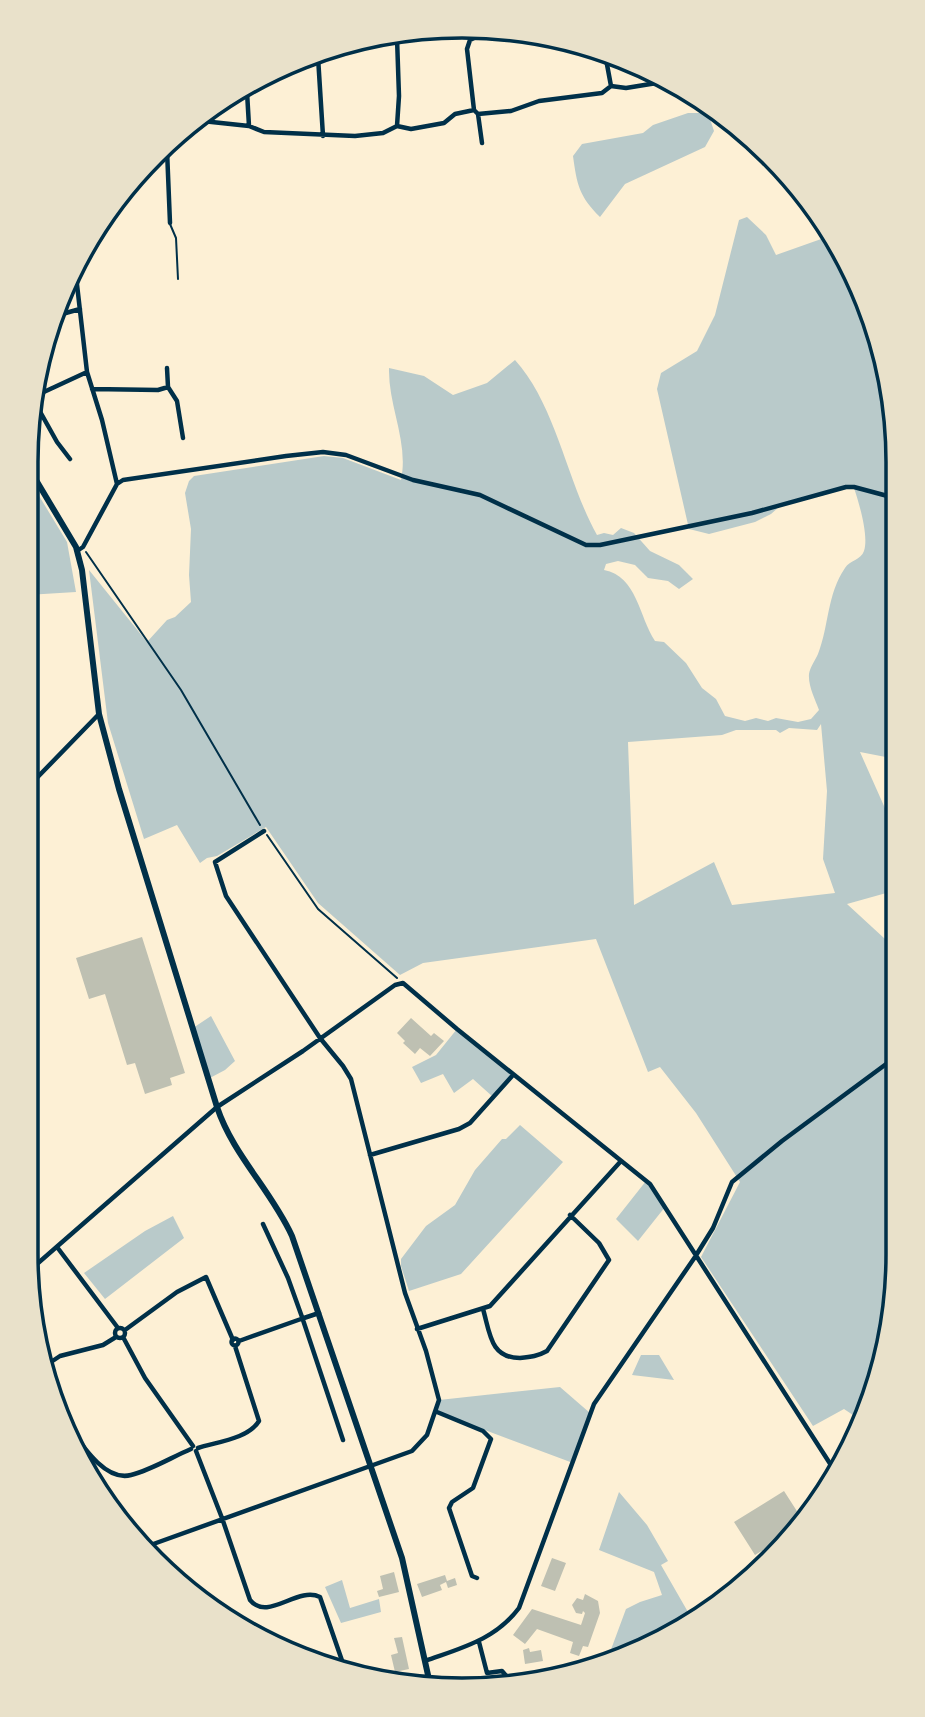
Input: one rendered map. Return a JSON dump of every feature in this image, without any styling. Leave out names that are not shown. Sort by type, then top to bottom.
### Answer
[{"type":"main road","points":[[38,483],[80,549],[99,713],[119,789],[217,1107],[234,1145],[283,1216],[319,1312],[402,1558],[429,1677]]},
{"type":"street","points":[[473,38],[467,49],[482,143]]},
{"type":"street","points":[[397,44],[397,126]]},
{"type":"street","points":[[318,64],[323,135]]},
{"type":"street","points":[[607,64],[611,86]]},
{"type":"street","points":[[210,122],[250,126],[264,132],[323,135],[383,133],[397,126],[411,129],[443,123],[455,114],[511,111],[539,101],[602,93],[611,86],[626,88],[653,84]]},
{"type":"street","points":[[247,97],[250,126]]},
{"type":"street","points":[[167,159],[170,223]]},
{"type":"street","points":[[77,286],[87,372],[117,484]]},
{"type":"street","points":[[66,313],[80,309]]},
{"type":"street","points":[[167,368],[168,387],[177,401],[183,438]]},
{"type":"street","points":[[45,392],[87,372]]},
{"type":"street","points":[[92,389],[158,390],[168,387]]},
{"type":"street","points":[[41,413],[70,459]]},
{"type":"street","points":[[80,549],[117,484],[123,480],[323,452],[346,455],[413,480],[480,495],[586,545],[600,545],[691,527],[846,488],[854,487],[886,496]]},
{"type":"street","points":[[38,777],[99,713]]},
{"type":"street","points":[[153,1544],[412,1451],[427,1435],[439,1400],[405,1293],[351,1079],[344,1066],[320,1038],[226,896],[216,869],[215,862],[264,831]]},
{"type":"street","points":[[38,1263],[217,1107],[395,985],[403,983],[650,1184],[831,1465]]},
{"type":"street","points":[[425,1661],[479,1642],[505,1626],[519,1608],[594,1404],[695,1257],[713,1228],[732,1182],[782,1141],[886,1064]]},
{"type":"street","points":[[370,1156],[459,1129],[470,1123],[513,1074]]},
{"type":"street","points":[[417,1329],[490,1306],[621,1161]]},
{"type":"street","points":[[483,1309],[495,1347],[500,1354],[507,1358],[536,1357],[548,1351],[609,1260],[599,1243],[570,1215]]},
{"type":"street","points":[[262,1224],[288,1278],[343,1440]]},
{"type":"street","points":[[57,1247],[121,1329],[145,1378],[194,1449],[222,1518],[250,1600],[254,1605],[264,1608],[308,1594],[320,1597],[342,1661]]},
{"type":"street","points":[[83,1444],[102,1468],[115,1475],[129,1476],[194,1449],[240,1435],[255,1427],[259,1421],[235,1342],[206,1277],[177,1292],[115,1332],[116,1337]]},
{"type":"street","points":[[235,1342],[319,1312]]},
{"type":"street","points":[[52,1361],[60,1356],[94,1349],[116,1337],[123,1337]]},
{"type":"street","points":[[437,1412],[483,1431],[491,1440],[473,1488],[452,1502],[449,1508],[472,1576],[477,1578]]},
{"type":"street","points":[[479,1642],[487,1673],[502,1671],[506,1676]]},
{"type":"lane","points":[[170,223],[176,238],[178,279]]},
{"type":"path","points":[[80,549],[181,690],[264,831],[318,909],[403,983]]},
{"type":"shaded area","points":[[688,113],[702,113],[710,118],[714,131],[705,147],[625,184],[600,217],[583,196],[573,156],[582,144],[643,133],[653,125]]},
{"type":"shaded area","points":[[747,217],[766,235],[776,255],[822,239],[843,275],[869,343],[883,407],[886,435],[886,757],[860,752],[886,810],[886,893],[847,904],[886,940],[886,1282],[872,1364],[854,1416],[844,1409],[813,1426],[701,1257],[740,1182],[696,1113],[660,1067],[648,1072],[596,939],[423,963],[400,975],[318,903],[266,827],[200,863],[177,825],[144,839],[108,723],[89,570],[147,642],[167,620],[175,617],[191,602],[191,529],[185,493],[194,476],[324,456],[343,458],[401,480],[402,452],[389,368],[424,376],[453,395],[487,383],[515,360],[541,399],[577,492],[597,535],[613,535],[621,528],[634,533],[650,551],[679,565],[693,579],[679,589],[668,581],[648,578],[635,565],[618,561],[606,564],[604,570],[624,580],[630,589],[655,641],[664,642],[686,663],[702,688],[716,699],[725,716],[745,721],[756,718],[798,722],[811,719],[819,710],[809,679],[811,666],[822,643],[831,599],[839,578],[850,563],[863,554],[863,520],[854,488],[846,488],[780,506],[755,522],[709,534],[689,529],[657,389],[661,373],[697,351],[715,315],[739,220]],"holes":[[[821,724],[827,791],[823,859],[835,893],[732,905],[714,862],[634,905],[628,742],[722,735],[736,730],[776,730],[780,733],[789,728],[817,730]]]},
{"type":"shaded area","points":[[38,494],[67,542],[76,592],[38,594]]},
{"type":"shaded area","points":[[211,1016],[235,1061],[208,1079],[193,1028]]},
{"type":"shaded area","points":[[457,1029],[513,1075],[493,1097],[473,1079],[454,1093],[443,1074],[421,1083],[412,1067],[436,1055]]},
{"type":"shaded area","points":[[520,1125],[563,1162],[461,1274],[409,1291],[401,1259],[426,1226],[455,1205],[475,1170],[502,1139],[506,1139]]},
{"type":"shaded area","points":[[646,1181],[665,1207],[638,1241],[616,1219]]},
{"type":"shaded area","points":[[173,1216],[184,1238],[105,1299],[84,1273],[145,1231]]},
{"type":"shaded area","points":[[641,1355],[659,1355],[674,1380],[632,1375]]},
{"type":"shaded area","points":[[560,1387],[590,1413],[573,1463],[437,1412],[439,1400]]},
{"type":"shaded area","points":[[619,1492],[647,1525],[668,1561],[661,1565],[689,1613],[650,1635],[610,1652],[626,1609],[662,1595],[654,1572],[599,1550]]},
{"type":"shaded area","points":[[342,1580],[350,1608],[379,1599],[381,1612],[341,1623],[325,1587]]},
{"type":"building","points":[[142,937],[185,1073],[170,1078],[172,1085],[145,1094],[135,1063],[127,1065],[105,994],[89,999],[76,958]]},
{"type":"building","points":[[411,1018],[431,1036],[434,1033],[444,1041],[430,1056],[420,1048],[415,1054],[397,1033]]},
{"type":"building","points":[[784,1491],[799,1514],[770,1546],[755,1555],[734,1522]]},
{"type":"building","points":[[552,1558],[566,1563],[555,1591],[541,1586]]},
{"type":"building","points":[[394,1572],[399,1592],[379,1597],[377,1591],[383,1589],[380,1576]]},
{"type":"building","points":[[445,1575],[447,1581],[455,1578],[457,1585],[448,1588],[446,1582],[440,1585],[442,1590],[422,1597],[417,1584]]},
{"type":"building","points":[[585,1594],[598,1601],[600,1613],[588,1647],[583,1646],[579,1656],[570,1653],[573,1642],[537,1629],[525,1644],[513,1635],[532,1609],[581,1625],[585,1613],[576,1613],[572,1605],[577,1598],[583,1600]]},
{"type":"building","points":[[402,1637],[409,1669],[395,1672],[391,1655],[398,1653],[394,1638]]},
{"type":"building","points":[[529,1648],[530,1652],[541,1650],[543,1661],[525,1664],[523,1650]]}]
